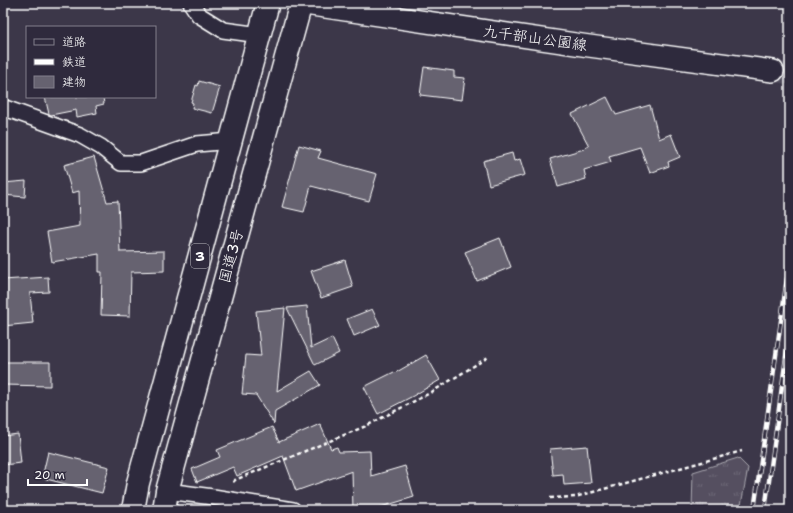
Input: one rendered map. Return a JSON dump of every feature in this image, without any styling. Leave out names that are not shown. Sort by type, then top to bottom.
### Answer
[{"type":"highway","name":"国道3号","points":[[133,510],[138,483],[268,3]]},
{"type":"highway","name":"国道3号","points":[[166,500],[300,3]]},
{"type":"main road","name":"九千部山公園線","points":[[300,3],[773,71]]},
{"type":"street","points":[[191,3],[199,15],[223,30],[260,35]]},
{"type":"street","points":[[3,108],[80,135],[101,147],[121,163],[141,163],[197,144],[231,141]]},
{"type":"street","points":[[166,500],[293,510]]},
{"type":"path","points":[[211,504],[236,480],[366,426],[430,394],[490,356]]},
{"type":"path","points":[[550,498],[575,497],[742,451]]},
{"type":"green space","points":[[738,458],[748,468],[740,510],[692,510],[693,472]]},
{"type":"building","points":[[424,67],[454,71],[454,77],[465,78],[462,100],[420,95]]},
{"type":"building","points":[[199,81],[220,87],[212,113],[192,108],[193,103],[191,102],[196,85],[198,86]]},
{"type":"building","points":[[607,97],[616,115],[650,105],[659,139],[671,134],[680,157],[668,162],[669,166],[650,173],[640,147],[609,156],[611,162],[584,170],[586,179],[558,187],[550,159],[584,149],[589,146],[572,114]]},
{"type":"building","points":[[45,98],[103,98],[104,104],[96,106],[97,113],[77,117],[76,110],[51,115],[49,114]]},
{"type":"building","points":[[299,145],[321,151],[318,158],[377,174],[369,201],[311,186],[304,212],[282,207]]},
{"type":"building","points":[[512,153],[514,161],[520,159],[525,175],[489,185],[483,161]]},
{"type":"building","points":[[94,157],[107,202],[118,201],[120,252],[164,251],[164,271],[131,272],[130,316],[101,315],[102,272],[99,272],[99,254],[52,262],[47,232],[80,226],[79,191],[72,193],[64,165]]},
{"type":"building","points":[[26,181],[25,197],[3,195],[3,183]]},
{"type":"building","points":[[500,238],[511,267],[477,281],[465,252]]},
{"type":"building","points":[[345,260],[353,287],[321,298],[311,271]]},
{"type":"building","points":[[48,277],[49,292],[30,293],[33,323],[3,326],[3,280]]},
{"type":"building","points":[[307,306],[311,348],[332,338],[339,353],[315,365],[287,308]]},
{"type":"building","points":[[285,308],[277,391],[311,371],[320,385],[275,411],[274,424],[256,395],[242,394],[246,355],[261,356],[256,311]]},
{"type":"building","points":[[372,309],[380,325],[354,336],[347,319]]},
{"type":"building","points":[[426,355],[440,380],[378,414],[364,387],[394,372],[395,373]]},
{"type":"building","points":[[3,362],[50,362],[50,386],[3,385]]},
{"type":"building","points":[[320,424],[331,449],[337,447],[339,452],[370,451],[371,476],[405,466],[414,497],[371,510],[353,510],[352,471],[296,491],[283,456],[237,476],[233,467],[197,482],[192,469],[220,457],[217,450],[272,427],[279,442]]},
{"type":"building","points":[[18,434],[21,463],[3,465],[3,436]]},
{"type":"building","points":[[587,446],[591,483],[564,485],[563,474],[553,475],[550,449]]},
{"type":"building","points":[[48,452],[109,467],[102,493],[42,478]]},
{"type":"tunnel","points":[[773,71],[790,74]]},
{"type":"railway","points":[[754,510],[790,257]]},
{"type":"railway","points":[[765,510],[790,328]]}]
